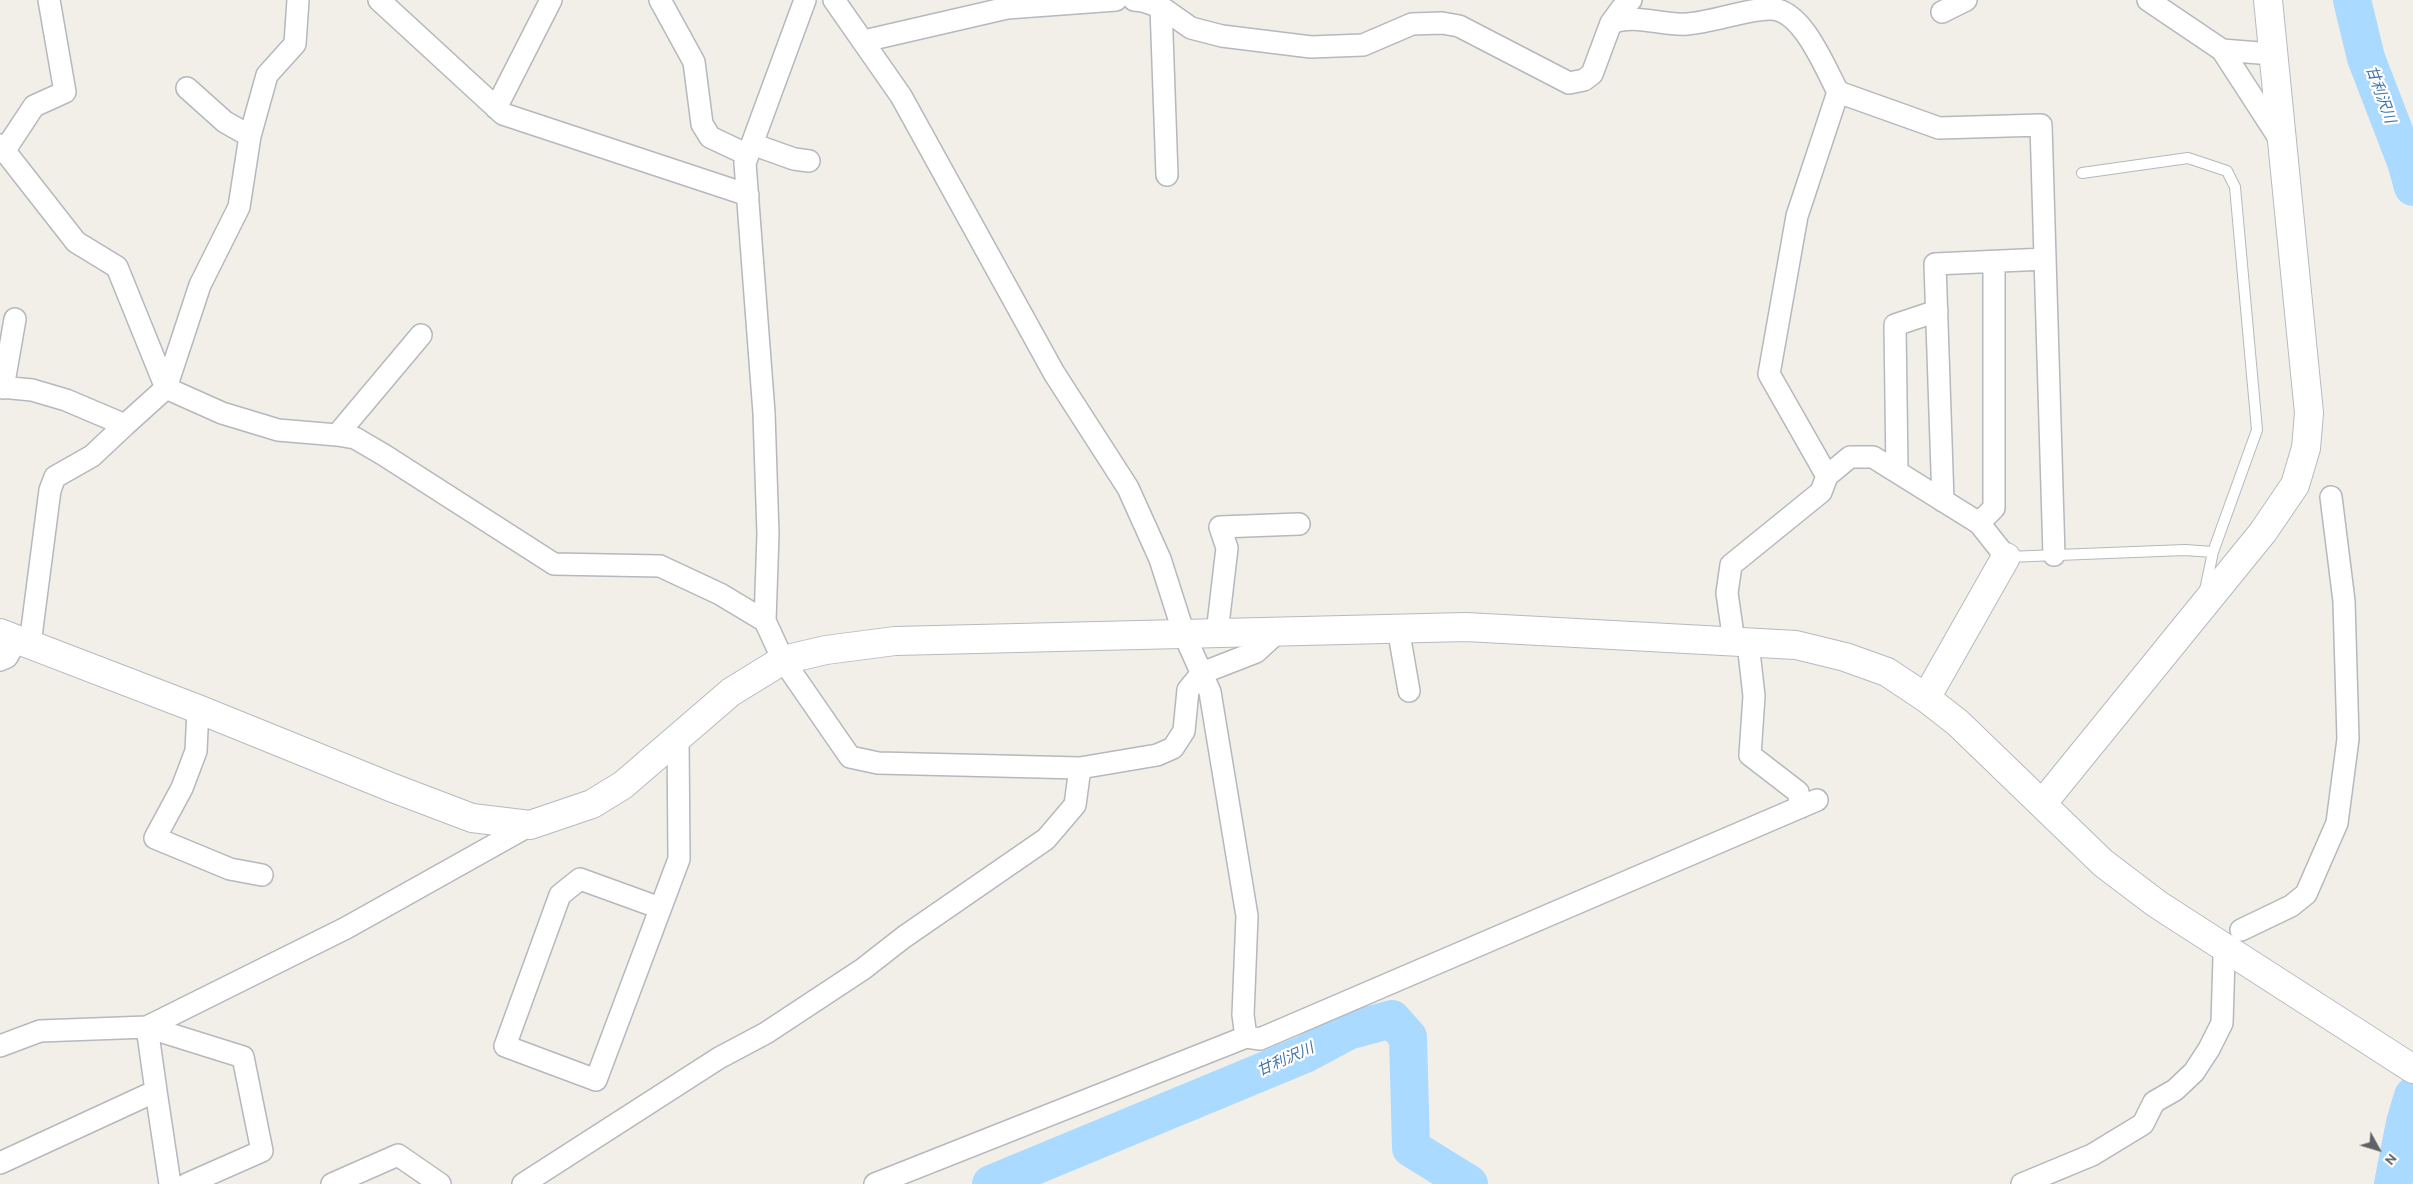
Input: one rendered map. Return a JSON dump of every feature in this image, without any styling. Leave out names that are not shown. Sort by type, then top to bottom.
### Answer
[{"type":"street","points":[[50,0],[65,92],[34,106],[2,148],[76,242],[117,267],[166,388],[222,413],[278,430],[354,438],[384,455],[554,564],[660,566],[720,594],[765,621]]},
{"type":"street","points":[[0,660],[7,657],[16,639],[50,490],[55,477],[92,456],[166,388],[200,284],[239,207],[250,136],[267,75],[295,44],[298,0]]},
{"type":"street","points":[[379,0],[503,114],[748,195]]},
{"type":"street","points":[[496,108],[551,0]]},
{"type":"street","points":[[660,0],[694,62],[702,124],[710,137],[750,150],[794,159],[809,160]]},
{"type":"street","points":[[805,0],[745,163],[764,432],[768,534],[765,621],[783,660],[850,757],[878,763],[1080,768],[1157,755],[1173,748],[1184,731],[1188,690],[1202,673],[1256,652],[1279,631]]},
{"type":"street","points":[[834,0],[901,96],[1054,373],[1128,488],[1160,559],[1184,634],[1210,692],[1247,916],[1243,1015],[1246,1037]]},
{"type":"street","points":[[864,41],[1007,8],[1116,0]]},
{"type":"street","points":[[1134,0],[1169,8],[1191,28],[1222,36],[1311,47],[1363,45],[1412,24],[1442,23],[1459,26],[1569,83],[1584,80],[1592,74],[1611,23],[1622,8],[1631,0]]},
{"type":"street","points":[[1942,12],[1966,0]]},
{"type":"street","points":[[2148,0],[2222,50],[2281,141]]},
{"type":"street","points":[[2042,804],[2201,610],[2280,509],[2295,485],[2306,448],[2309,413],[2268,0]]},
{"type":"street","points":[[1167,175],[1169,8]]},
{"type":"street","points":[[1611,23],[1623,18],[1685,24],[1772,9],[1792,17],[1803,28],[1838,92],[1939,128],[2041,125],[2054,555]]},
{"type":"street","points":[[2222,50],[2272,54]]},
{"type":"street","points":[[187,88],[225,122],[250,136]]},
{"type":"street","points":[[1828,476],[1769,374],[1797,216],[1838,92]]},
{"type":"street","points":[[1943,500],[1935,264],[2045,259]]},
{"type":"street","points":[[1979,523],[1994,508],[1994,262]]},
{"type":"street","points":[[1896,472],[1895,325],[1937,311]]},
{"type":"street","points":[[15,319],[2,387],[32,390],[66,400],[125,425]]},
{"type":"street","points":[[337,435],[421,335]]},
{"type":"street","points":[[875,1184],[1246,1037],[1260,1040],[1809,803],[1798,792],[1750,755],[1754,696],[1727,593],[1732,565],[1821,492],[1828,476],[1850,457],[1873,457],[1979,523],[2006,557],[1926,698]]},
{"type":"street","points":[[2242,930],[2291,906],[2306,894],[2338,824],[2348,739],[2344,601],[2332,497]]},
{"type":"street","points":[[1217,633],[1227,548],[1220,527],[1299,524]]},
{"type":"street","points":[[147,1027],[346,928],[530,824],[592,804],[623,785],[731,692],[783,660],[826,650],[895,641],[1466,627],[1796,645],[1845,657],[1887,672],[1926,698],[1958,723],[2103,862],[2157,904],[2413,1069]]},
{"type":"street","points":[[1398,628],[1409,690]]},
{"type":"street","points":[[16,639],[198,708],[393,788],[472,818],[530,824]]},
{"type":"street","points":[[198,708],[196,750],[182,788],[155,838],[230,869],[262,875]]},
{"type":"street","points":[[660,908],[580,879],[560,895],[505,1046],[596,1080],[679,859],[678,737]]},
{"type":"street","points":[[523,1184],[719,1058],[766,1033],[855,974],[904,937],[1046,839],[1075,805],[1080,768]]},
{"type":"street","points":[[2022,1184],[2092,1156],[2143,1124],[2154,1102],[2175,1090],[2194,1072],[2210,1049],[2222,1023],[2224,958]]},
{"type":"street","points":[[147,1027],[170,1184]]},
{"type":"street","points":[[0,1046],[40,1031],[147,1027],[243,1058],[262,1151],[187,1184]]},
{"type":"street","points":[[0,1163],[156,1091]]},
{"type":"street","points":[[332,1184],[398,1155],[440,1184]]},
{"type":"lane","points":[[2082,173],[2188,158],[2227,171],[2235,187],[2257,430],[2213,552],[2201,610]]},
{"type":"lane","points":[[2006,557],[2185,550],[2213,552]]},
{"type":"waterway","name":"甘利沢川","points":[[2352,0],[2366,58],[2406,162],[2413,187]]},
{"type":"waterway","name":"甘利沢川","points":[[991,1184],[1305,1054],[1348,1031],[1392,1019],[1408,1037],[1411,1148],[1469,1184]]},
{"type":"waterway","name":"甘利沢川","points":[[2393,1184],[2405,1123],[2413,1096]]}]
